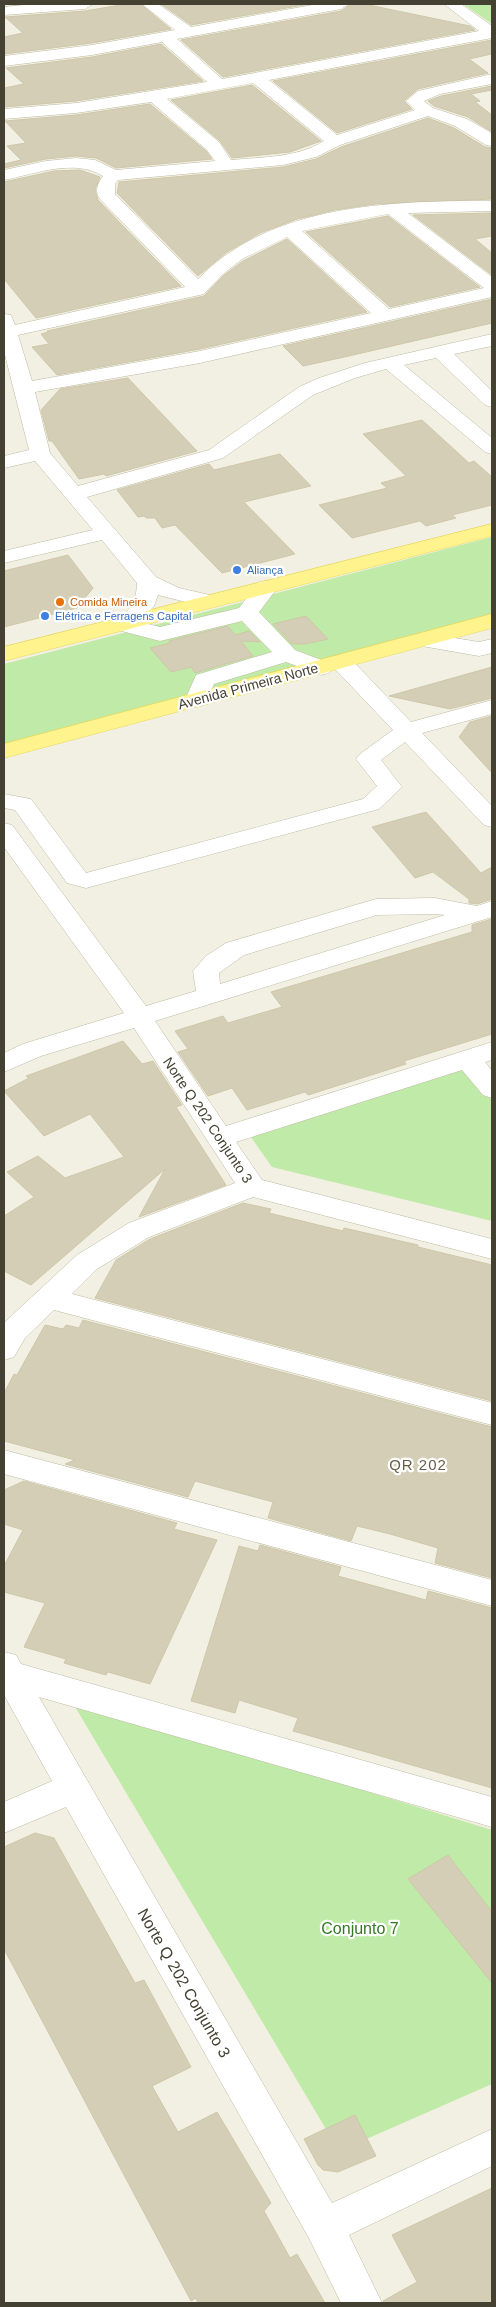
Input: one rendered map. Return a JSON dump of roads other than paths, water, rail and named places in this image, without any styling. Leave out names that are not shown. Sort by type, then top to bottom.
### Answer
[{"type":"main road","points":[[4,654],[206,601],[492,530]]},
{"type":"main road","name":"Avenida Primeira Norte","points":[[4,751],[492,621]]},
{"type":"street","points":[[4,11],[85,4]]},
{"type":"street","points":[[149,4],[189,33]]},
{"type":"street","points":[[4,61],[92,50],[341,4]]},
{"type":"street","points":[[451,4],[492,33]]},
{"type":"street","points":[[4,114],[76,108],[154,97],[492,33]]},
{"type":"street","points":[[165,36],[218,84]]},
{"type":"street","points":[[255,77],[334,141]]},
{"type":"street","points":[[492,79],[424,94],[414,101],[427,111],[452,117],[480,131],[492,141]]},
{"type":"street","points":[[154,97],[213,146],[226,164]]},
{"type":"street","points":[[198,290],[106,195],[106,184],[113,175],[283,160],[328,147],[334,141],[427,111]]},
{"type":"street","points":[[4,175],[85,162],[105,168],[113,175]]},
{"type":"street","points":[[206,601],[172,593],[148,582],[40,454],[24,388],[5,326],[198,290],[216,271],[236,255],[289,229],[338,217],[391,208],[492,206]]},
{"type":"street","points":[[391,208],[492,286]]},
{"type":"street","points":[[289,229],[384,315]]},
{"type":"street","points":[[24,388],[93,379],[159,367],[492,292]]},
{"type":"street","points":[[74,494],[224,451],[306,391],[320,383],[390,363],[492,340]]},
{"type":"street","points":[[441,352],[492,400]]},
{"type":"street","points":[[390,363],[492,448]]},
{"type":"street","points":[[4,462],[40,454]]},
{"type":"street","points":[[4,558],[107,532]]},
{"type":"street","points":[[124,624],[144,606],[148,594],[148,582]]},
{"type":"street","points":[[124,624],[160,634],[247,613],[267,587]]},
{"type":"street","points":[[247,613],[287,656]]},
{"type":"street","points":[[424,640],[479,649],[492,646]]},
{"type":"street","points":[[196,700],[204,680],[287,656],[331,665],[407,730],[492,820]]},
{"type":"street","points":[[4,801],[23,804],[76,878],[86,882],[371,804],[390,787],[368,759],[407,730],[492,706]]},
{"type":"street","name":"Norte Q 202 Conjunto 3","points":[[4,830],[139,1016],[252,1187],[139,1230],[87,1262],[15,1330],[4,1349]]},
{"type":"street","points":[[209,995],[206,972],[215,962],[235,949],[277,936],[376,907],[435,906],[485,911]]},
{"type":"street","points":[[4,1063],[32,1050],[139,1016],[485,911]]},
{"type":"street","points":[[219,1138],[480,1055],[492,1089]]},
{"type":"street","points":[[252,1187],[492,1249]]},
{"type":"street","points":[[48,1298],[492,1414]]},
{"type":"street","points":[[4,1462],[492,1593]]},
{"type":"street","points":[[6,1669],[492,1812]]},
{"type":"street","name":"Norte Q 202 Conjunto 3","points":[[6,1669],[324,2227],[362,2303]]},
{"type":"street","points":[[4,1818],[73,1788]]},
{"type":"street","points":[[324,2227],[492,2146]]},
{"type":"place","name":"Aliança","points":[[237,570]]},
{"type":"place","name":"Comida Mineira","points":[[60,602]]},
{"type":"place","name":"Elétrica e Ferragens Capital","points":[[45,616]]},
{"type":"district","name":"QR 202","points":[[418,1464]]},
{"type":"park label","name":"Conjunto 7","points":[[360,1928]]}]
